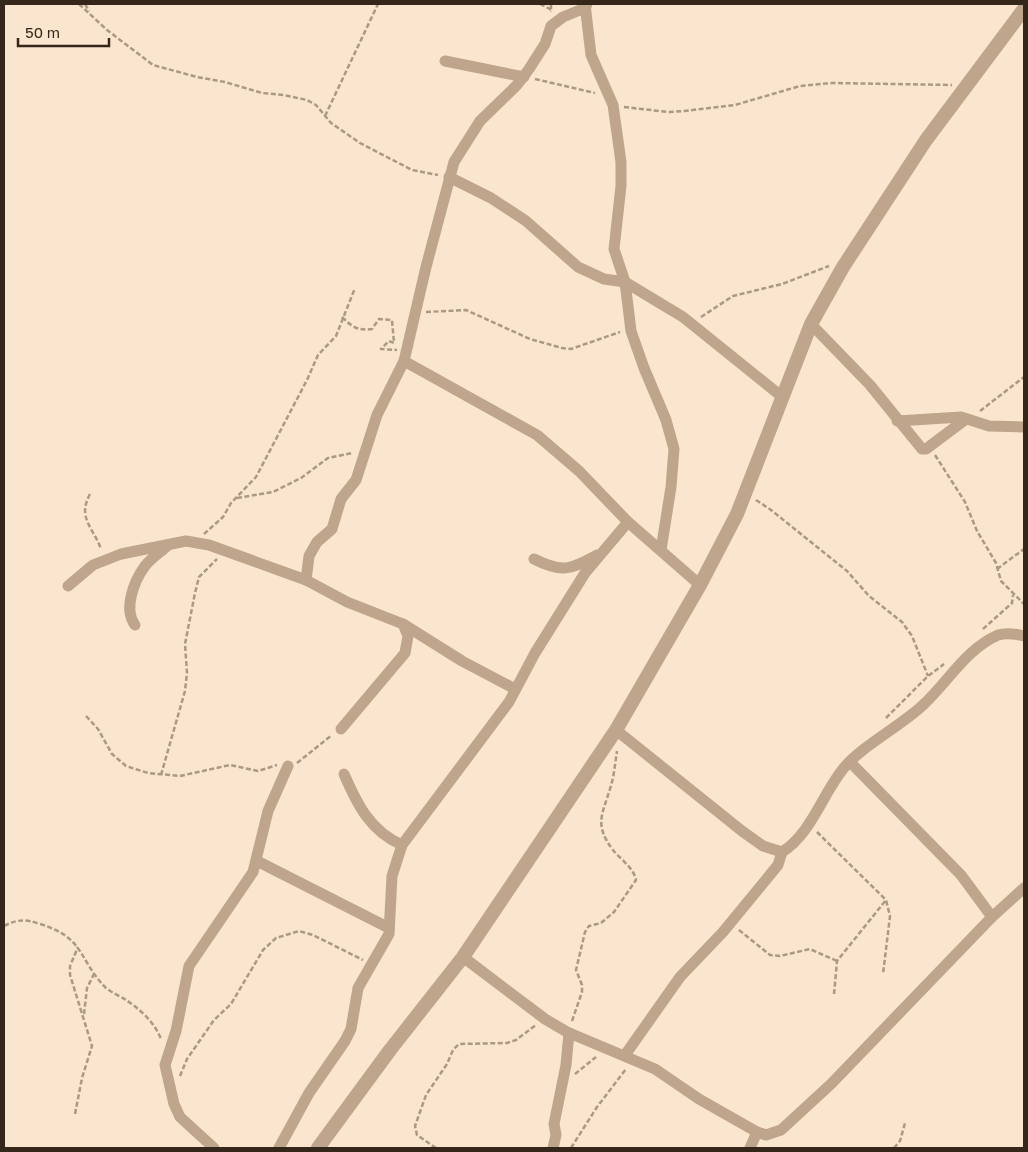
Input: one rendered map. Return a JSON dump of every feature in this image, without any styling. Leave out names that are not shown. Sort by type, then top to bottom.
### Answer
[{"type":"street","points":[[306,580],[309,556],[317,542],[332,529],[341,500],[352,485],[366,452],[378,415],[405,356],[449,177],[461,148],[480,121],[524,77],[542,49],[551,26],[563,17],[586,5],[591,55],[613,105],[621,162],[621,186],[614,248],[625,282],[632,331],[641,361],[666,420],[674,449],[671,486],[661,550]]},
{"type":"street","points":[[318,1148],[390,1050],[464,957],[619,732],[700,585],[746,494],[781,396],[811,324],[843,267],[926,140],[1024,9]]},
{"type":"street","points":[[445,61],[524,77]]},
{"type":"street","points":[[449,177],[491,198],[526,221],[578,267],[590,274],[625,282],[692,323],[781,396]]},
{"type":"street","points":[[811,324],[870,385],[922,450],[968,420]]},
{"type":"street","points":[[405,356],[537,435],[580,471],[628,522],[700,585]]},
{"type":"street","points":[[897,421],[961,417],[989,426],[1024,427]]},
{"type":"street","points":[[280,1148],[309,1093],[345,1041],[351,1029],[358,988],[390,928],[392,876],[402,845],[508,702],[569,598],[600,553],[628,522]]},
{"type":"street","points":[[68,586],[93,565],[104,560],[140,549],[196,542],[221,549],[306,580],[347,602],[403,624],[462,661],[516,689]]},
{"type":"street","points":[[136,625],[131,620],[130,604],[139,576],[146,565],[170,544]]},
{"type":"street","points":[[534,560],[558,570],[565,569],[600,553]]},
{"type":"street","points":[[341,730],[405,653],[408,636],[403,624]]},
{"type":"street","points":[[629,1057],[680,977],[730,923],[778,865],[782,852],[790,847],[808,824],[833,783],[850,762],[923,705],[963,661],[980,646],[999,635],[1008,633],[1024,636]]},
{"type":"street","points":[[619,732],[680,783],[749,836],[763,846],[782,852]]},
{"type":"street","points":[[850,762],[961,875],[992,917]]},
{"type":"street","points":[[214,1148],[180,1117],[174,1104],[165,1065],[176,1031],[189,966],[253,872],[268,811],[288,766]]},
{"type":"street","points":[[344,774],[356,801],[365,815],[379,832],[402,845]]},
{"type":"street","points":[[257,861],[390,928]]},
{"type":"street","points":[[464,957],[545,1019],[568,1032],[655,1069],[699,1099],[757,1132],[766,1135],[781,1130],[831,1084],[992,917],[1024,888]]},
{"type":"street","points":[[553,1148],[556,1135],[554,1124],[562,1084],[568,1032]]},
{"type":"street","points":[[750,1148],[757,1132]]},
{"type":"path","points":[[79,4],[153,65],[262,93],[283,94],[307,100],[316,105],[339,130],[393,161],[412,170],[449,177]]},
{"type":"path","points":[[85,4],[91,15]]},
{"type":"path","points":[[325,116],[378,4]]},
{"type":"path","points":[[540,4],[552,10]]},
{"type":"path","points":[[524,77],[597,94],[613,105],[635,110],[649,109],[668,112],[735,105],[800,86],[832,83],[967,85]]},
{"type":"path","points":[[692,323],[733,296],[782,284],[832,265],[843,267]]},
{"type":"path","points":[[196,542],[223,516],[231,503],[256,477],[307,380],[318,355],[336,336],[355,288]]},
{"type":"path","points":[[415,312],[466,310],[530,339],[571,349],[620,332],[632,331]]},
{"type":"path","points":[[342,317],[357,329],[363,330],[372,329],[379,319],[392,320],[394,343],[389,341],[381,349],[405,356]]},
{"type":"path","points":[[968,420],[1024,377]]},
{"type":"path","points":[[928,447],[939,459],[965,502],[977,531],[998,569],[1001,581],[1024,604]]},
{"type":"path","points":[[237,498],[259,496],[285,487],[328,458],[366,452]]},
{"type":"path","points":[[90,494],[85,503],[85,515],[99,544],[104,560]]},
{"type":"path","points":[[746,494],[772,510],[847,572],[868,596],[902,622],[912,636],[928,676]]},
{"type":"path","points":[[161,775],[188,673],[185,644],[199,577],[218,558],[221,549]]},
{"type":"path","points":[[998,569],[1024,549]]},
{"type":"path","points":[[977,635],[1012,603],[1013,595]]},
{"type":"path","points":[[882,722],[928,676],[950,659]]},
{"type":"path","points":[[86,716],[102,734],[112,754],[126,766],[148,774],[161,775],[188,775],[230,765],[258,771],[279,764],[288,766],[297,763],[314,752],[325,740],[341,730]]},
{"type":"path","points":[[568,1032],[582,992],[582,985],[576,970],[585,932],[589,926],[601,923],[614,912],[636,880],[634,872],[611,848],[601,832],[601,811],[610,790],[619,732]]},
{"type":"path","points":[[808,824],[886,900],[890,916],[883,974]]},
{"type":"path","points":[[834,994],[837,961],[886,900]]},
{"type":"path","points":[[4,926],[16,920],[25,919],[62,933],[78,947],[106,988],[128,1001],[147,1017],[159,1034],[168,1054]]},
{"type":"path","points":[[730,923],[770,955],[780,956],[810,949],[837,961]]},
{"type":"path","points":[[180,1077],[187,1059],[214,1020],[231,1004],[253,963],[276,938],[299,931],[313,935],[371,964]]},
{"type":"path","points":[[74,1114],[82,1078],[92,1052],[84,1014],[70,975],[70,966],[78,947]]},
{"type":"path","points":[[84,1014],[88,988],[95,972]]},
{"type":"path","points":[[436,1148],[417,1135],[415,1126],[426,1095],[447,1064],[453,1050],[459,1044],[466,1042],[482,1045],[506,1043],[516,1040],[545,1019]]},
{"type":"path","points":[[562,1084],[598,1056],[605,1047]]},
{"type":"path","points":[[571,1148],[629,1057]]},
{"type":"path","points":[[894,1148],[900,1141],[906,1123]]}]
